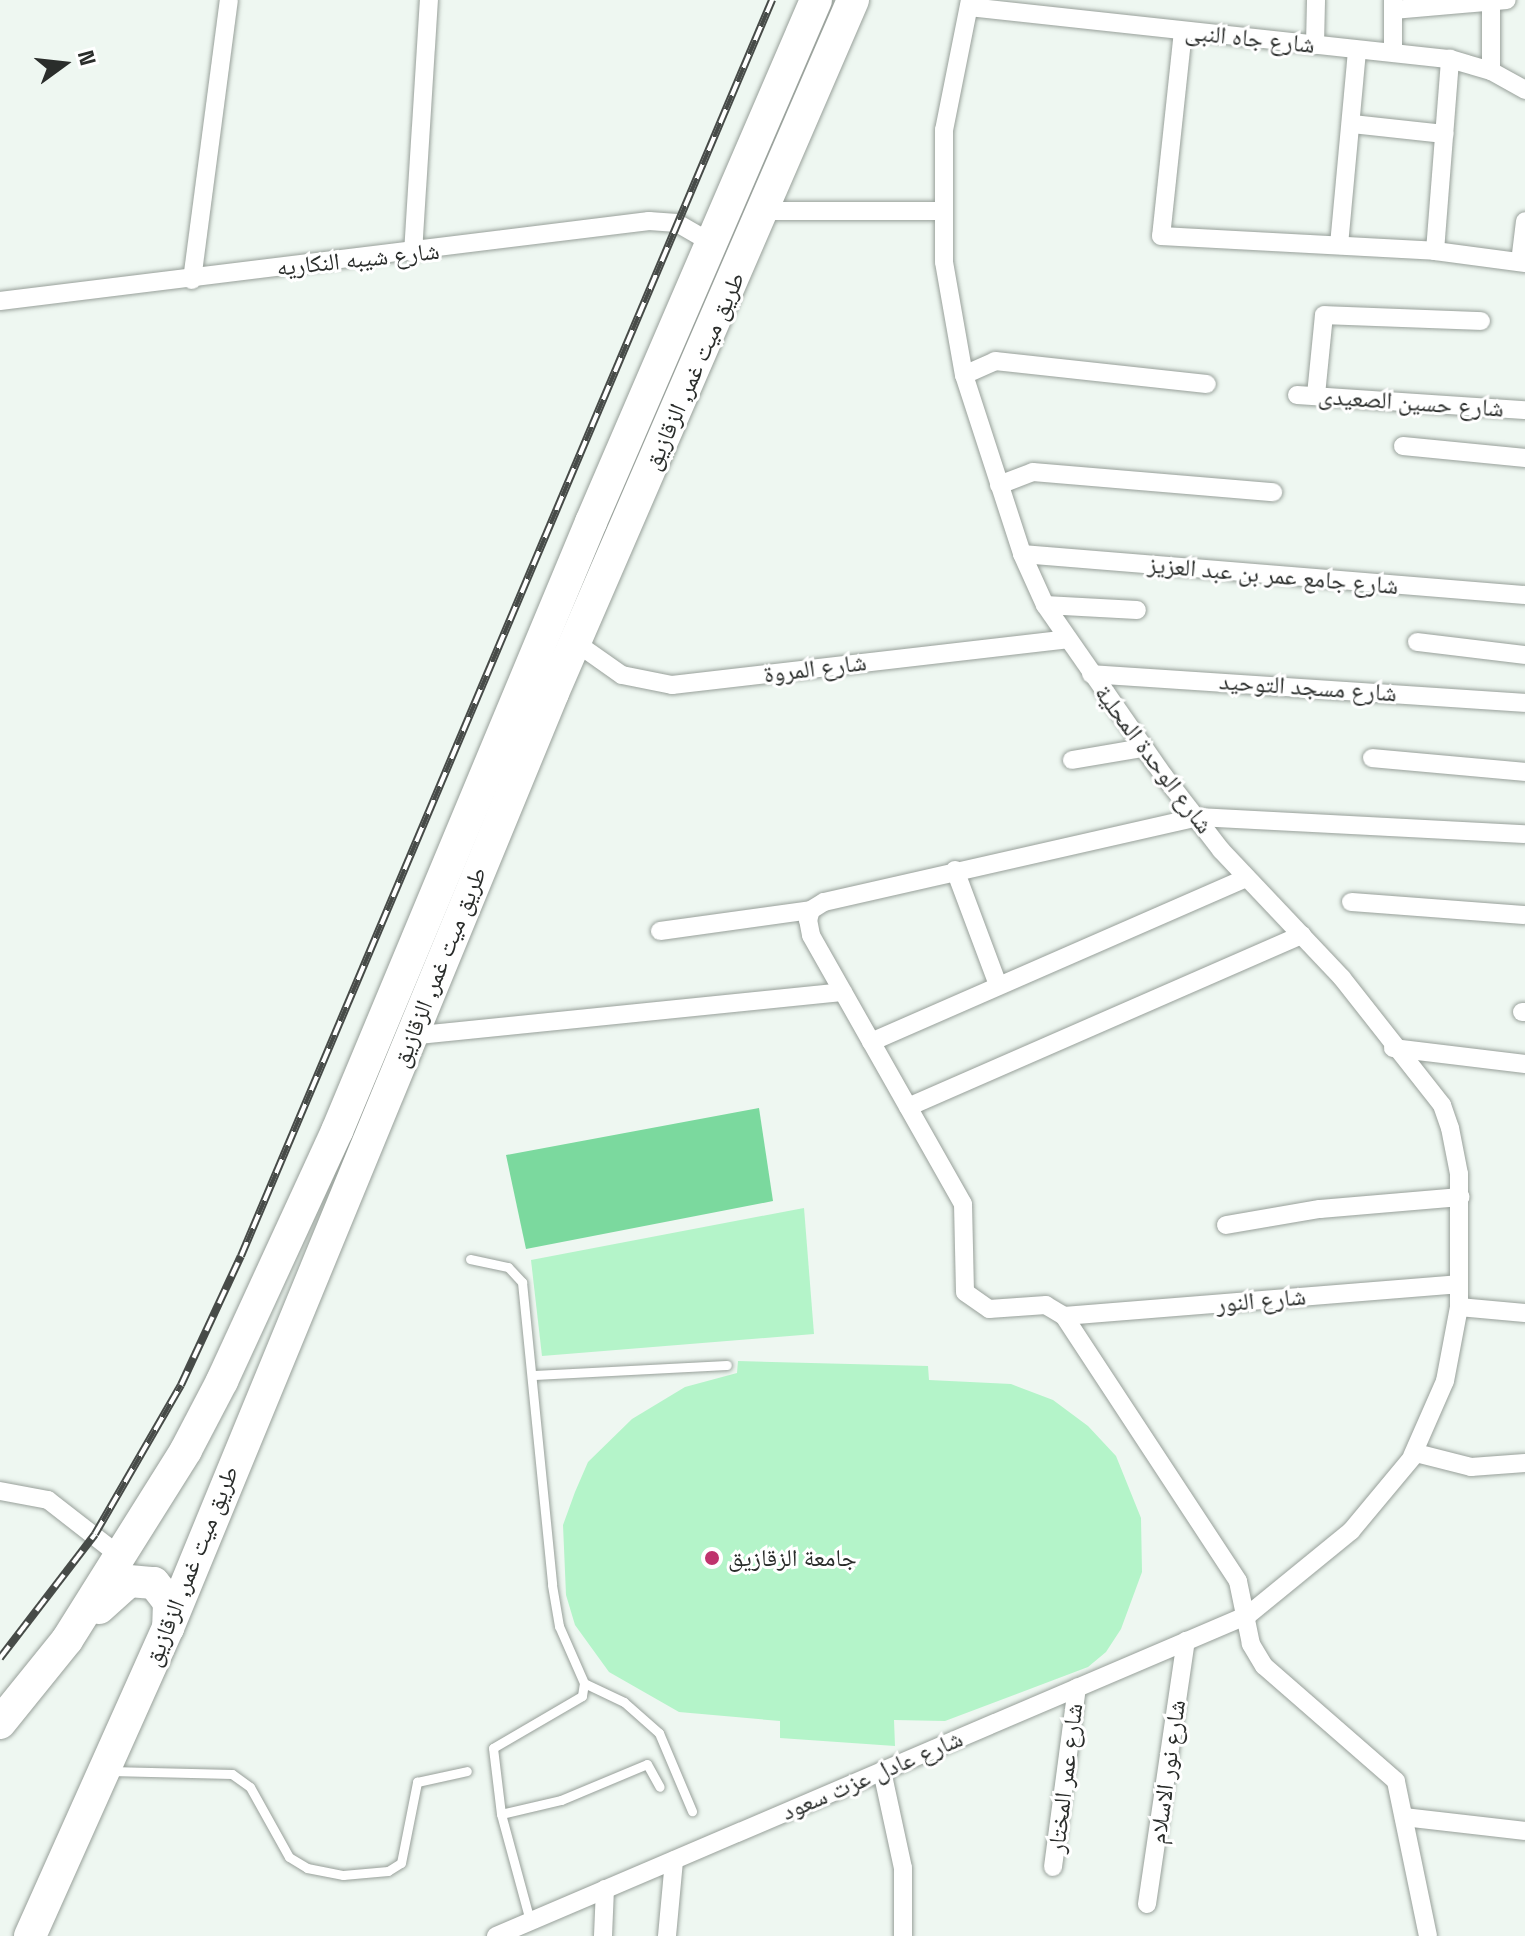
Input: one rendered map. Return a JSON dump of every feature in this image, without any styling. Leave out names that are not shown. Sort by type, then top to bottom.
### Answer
[{"type":"highway","name":"طريق ميت غمر, الزقازيق","points":[[0,1723],[67,1640],[168,1479],[222,1381],[337,1131],[816,0]]},
{"type":"highway","name":"طريق ميت غمر, الزقازيق","points":[[30,1936],[168,1628],[224,1486],[575,642],[765,211],[853,0]]},
{"type":"highway","points":[[168,1479],[180,1494],[192,1498],[224,1486]]},
{"type":"highway","points":[[67,1640],[118,1588],[141,1579],[163,1591],[169,1602],[168,1628]]},
{"type":"street","points":[[192,280],[229,0]]},
{"type":"street","points":[[413,253],[429,0]]},
{"type":"street","points":[[1315,45],[1316,0]]},
{"type":"street","points":[[1393,52],[1393,5],[1497,1],[1491,71]]},
{"type":"street","name":"شارع جاه النبى","points":[[970,3],[1183,31],[1450,59],[1491,71],[1525,90]]},
{"type":"street","name":"شارع الوحدة المحلية","points":[[970,3],[946,115],[940,211],[950,312],[964,375],[1022,554],[1045,605],[1143,748],[1247,878],[1302,935],[1442,1105],[1456,1151],[1460,1197],[1459,1307],[1445,1381],[1412,1456],[1351,1531],[1248,1615]]},
{"type":"street","points":[[1183,31],[1161,236],[1435,251],[1522,262],[1525,221]]},
{"type":"street","points":[[1339,245],[1357,50]]},
{"type":"street","points":[[1435,251],[1450,59]]},
{"type":"street","points":[[1352,124],[1444,134]]},
{"type":"street","points":[[765,211],[940,211]]},
{"type":"street","name":"شارع شيبه النكاريه","points":[[0,301],[657,221],[677,223],[711,243]]},
{"type":"street","name":"شارع حسين الصعيدى","points":[[1481,321],[1324,315],[1306,395],[1525,410]]},
{"type":"street","points":[[964,375],[995,361],[1207,384]]},
{"type":"street","points":[[1403,446],[1525,458]]},
{"type":"street","points":[[999,485],[1033,472],[1273,492]]},
{"type":"street","name":"شارع جامع عمر بن عبد العزيز","points":[[1022,554],[1525,595]]},
{"type":"street","points":[[1045,605],[1137,610]]},
{"type":"street","name":"شارع المروة","points":[[575,642],[622,675],[672,685],[1067,639]]},
{"type":"street","points":[[1417,642],[1525,655]]},
{"type":"street","name":"شارع مسجد التوحيد","points":[[1091,674],[1525,703]]},
{"type":"street","points":[[1072,760],[1143,748]]},
{"type":"street","points":[[1372,758],[1525,772]]},
{"type":"street","points":[[660,931],[811,910],[824,902],[955,870],[1197,817],[1525,834]]},
{"type":"street","points":[[955,870],[998,985]]},
{"type":"street","points":[[871,1042],[1247,878]]},
{"type":"street","points":[[1351,902],[1525,915]]},
{"type":"street","points":[[811,910],[811,935],[908,1107],[1302,935]]},
{"type":"street","points":[[410,1036],[843,992]]},
{"type":"street","points":[[1393,1048],[1525,1064]]},
{"type":"street","name":"شارع النور","points":[[908,1107],[963,1204],[965,1292],[989,1309],[1046,1305],[1064,1316],[1458,1284]]},
{"type":"street","points":[[1226,1225],[1320,1209],[1460,1197]]},
{"type":"street","points":[[1459,1307],[1525,1313]]},
{"type":"street","points":[[1064,1316],[1238,1581],[1248,1615],[1251,1644],[1264,1666],[1385,1767],[1396,1781],[1428,1936]]},
{"type":"street","points":[[1412,1456],[1425,1452],[1471,1467],[1525,1463]]},
{"type":"street","points":[[0,1491],[48,1500],[120,1556]]},
{"type":"street","name":"شارع عادل عزت سعود","points":[[496,1936],[530,1928],[605,1889],[1248,1615]]},
{"type":"street","name":"شارع نور الاسلام","points":[[1147,1904],[1186,1641]]},
{"type":"street","name":"شارع عمر المختار","points":[[1053,1867],[1077,1688]]},
{"type":"street","points":[[882,1771],[903,1868],[903,1936]]},
{"type":"street","points":[[1404,1817],[1525,1831]]},
{"type":"street","points":[[667,1936],[674,1860]]},
{"type":"street","points":[[603,1936],[605,1889]]},
{"type":"lane","points":[[470,1259],[517,1273],[534,1375],[552,1585],[559,1626],[584,1683],[582,1696],[493,1748],[501,1814],[530,1928]]},
{"type":"lane","points":[[534,1375],[727,1365]]},
{"type":"lane","points":[[584,1683],[634,1709],[659,1733],[692,1811]]},
{"type":"lane","points":[[501,1814],[561,1800],[647,1764],[660,1787]]},
{"type":"lane","points":[[104,1771],[232,1774],[250,1787],[289,1857],[307,1868],[343,1875],[388,1871],[401,1863],[417,1782],[467,1771]]},
{"type":"shaded area","points":[[759,1108],[773,1201],[526,1249],[506,1155]]},
{"type":"shaded area","points":[[804,1208],[814,1334],[542,1356],[531,1260]]},
{"type":"shaded area","points":[[738,1361],[928,1366],[929,1380],[1011,1384],[1053,1400],[1088,1426],[1116,1456],[1141,1518],[1142,1572],[1121,1629],[1106,1652],[1088,1667],[945,1721],[894,1720],[895,1746],[780,1738],[780,1721],[679,1712],[609,1672],[575,1625],[566,1595],[563,1525],[575,1492],[588,1462],[632,1419],[685,1387],[737,1373]]},
{"type":"railway","points":[[0,1658],[95,1534],[181,1385],[241,1256],[772,0]]},
{"type":"place","name":"جامعة الزقازيق","points":[[712,1558]]}]
